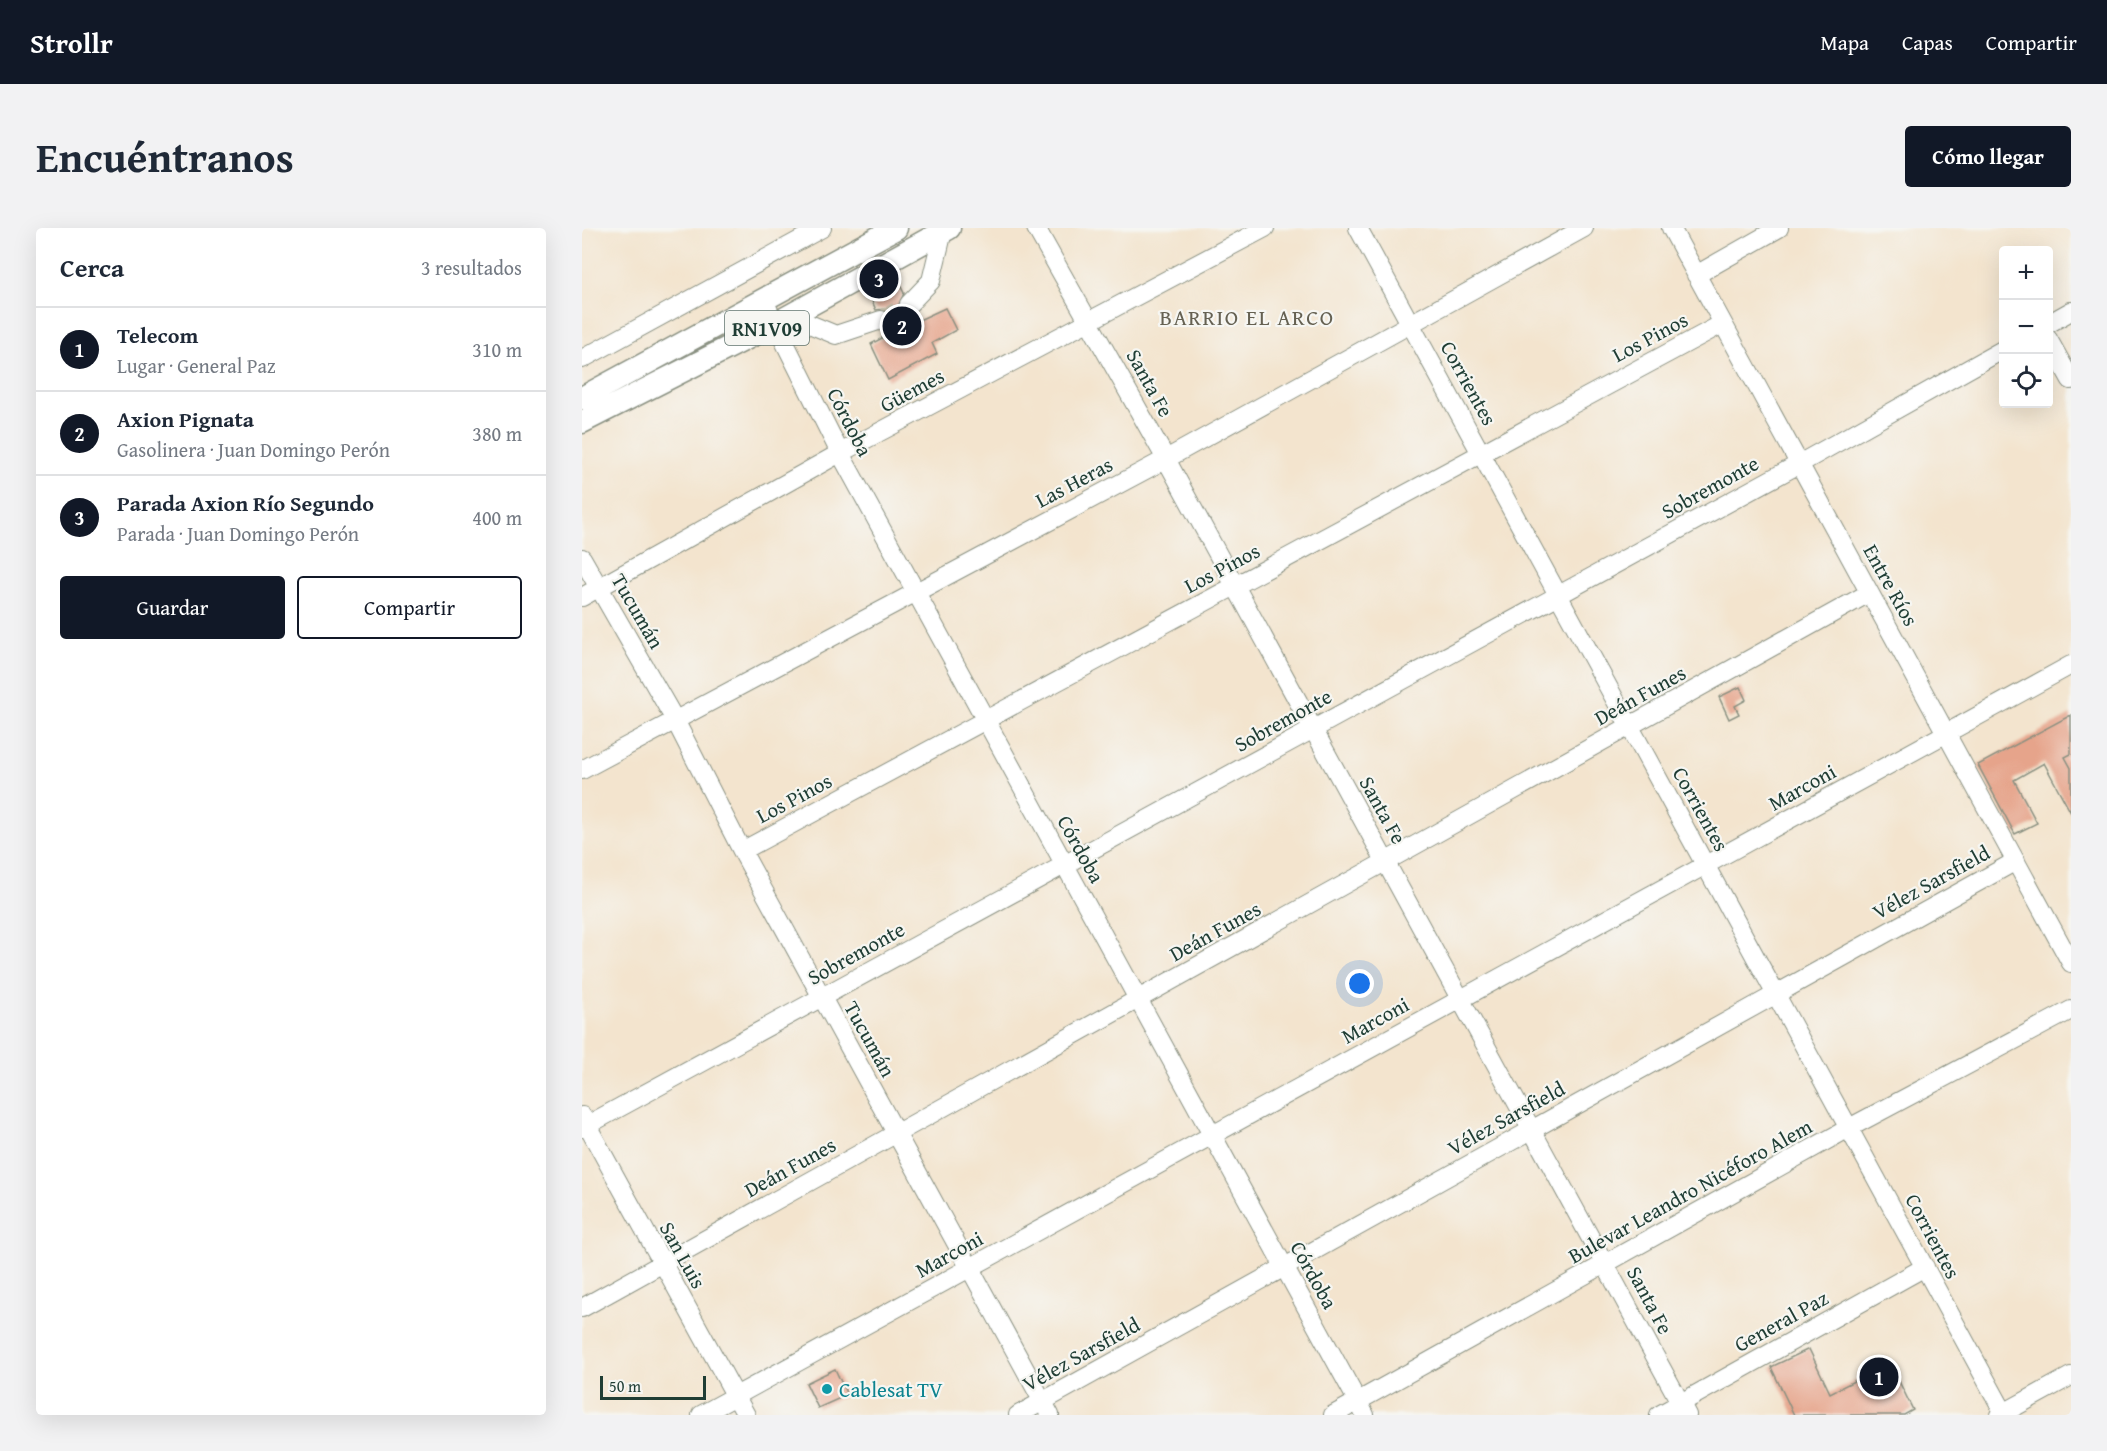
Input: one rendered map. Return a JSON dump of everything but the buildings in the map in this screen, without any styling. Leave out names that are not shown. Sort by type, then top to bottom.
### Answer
[{"type":"main road","name":"RN1V09","points":[[582,398],[896,228]]},
{"type":"main road","name":"RN1V09","points":[[582,422],[783,320],[946,230]]},
{"type":"street","points":[[582,359],[822,228]]},
{"type":"street","name":"Santa Fe","points":[[1036,228],[1166,459],[1683,1409]]},
{"type":"street","name":"Güemes","points":[[582,597],[840,453],[1265,228]]},
{"type":"street","name":"Corrientes","points":[[1358,228],[1925,1267],[2002,1414]]},
{"type":"street","name":"Las Heras","points":[[582,770],[1166,459],[1410,322],[1584,228]]},
{"type":"street","name":"Entre Ríos","points":[[1671,228],[2071,963]]},
{"type":"street","points":[[1696,275],[1779,228]]},
{"type":"street","points":[[909,304],[931,281],[946,230]]},
{"type":"street","name":"Córdoba","points":[[764,301],[783,320],[840,453],[917,590],[985,720],[1361,1408]]},
{"type":"street","points":[[2053,322],[2071,311]]},
{"type":"street","points":[[783,320],[836,335],[882,320]]},
{"type":"street","name":"Los Pinos","points":[[742,851],[1722,324]]},
{"type":"street","points":[[2053,346],[2071,380]]},
{"type":"street","name":"Sobremonte","points":[[584,1123],[822,997],[1558,596],[1999,352]]},
{"type":"street","name":"Tucumán","points":[[582,558],[675,720],[742,851],[1046,1408]]},
{"type":"street","name":"Deán Funes","points":[[582,1308],[1869,593]]},
{"type":"street","name":"Marconi","points":[[701,1415],[2071,665]]},
{"type":"street","name":"Vélez Sarsfield","points":[[1018,1415],[1046,1408],[1284,1267],[2016,861]]},
{"type":"street","name":"Bulevar Leandro Nicéforo Alem","points":[[1332,1415],[1361,1408],[1605,1264],[1849,1128],[2071,1010]]},
{"type":"street","name":"San Luis","points":[[584,1123],[746,1415]]},
{"type":"street","name":"General Paz","points":[[1659,1415],[1683,1409],[1925,1267]]},
{"type":"street","points":[[2002,1414],[2071,1376]]},
{"type":"tunnel","points":[[881,320],[909,304]]},
{"type":"place","name":"Parada Axion Río Segundo","points":[[879,279]]},
{"type":"place","name":"Axion Pignata","points":[[902,326]]},
{"type":"place","name":"Telecom","points":[[1879,1377]]},
{"type":"place","name":"Cablesat TV","points":[[827,1389]]},
{"type":"district","name":"BARRIO EL ARCO","points":[[1247,317]]}]
